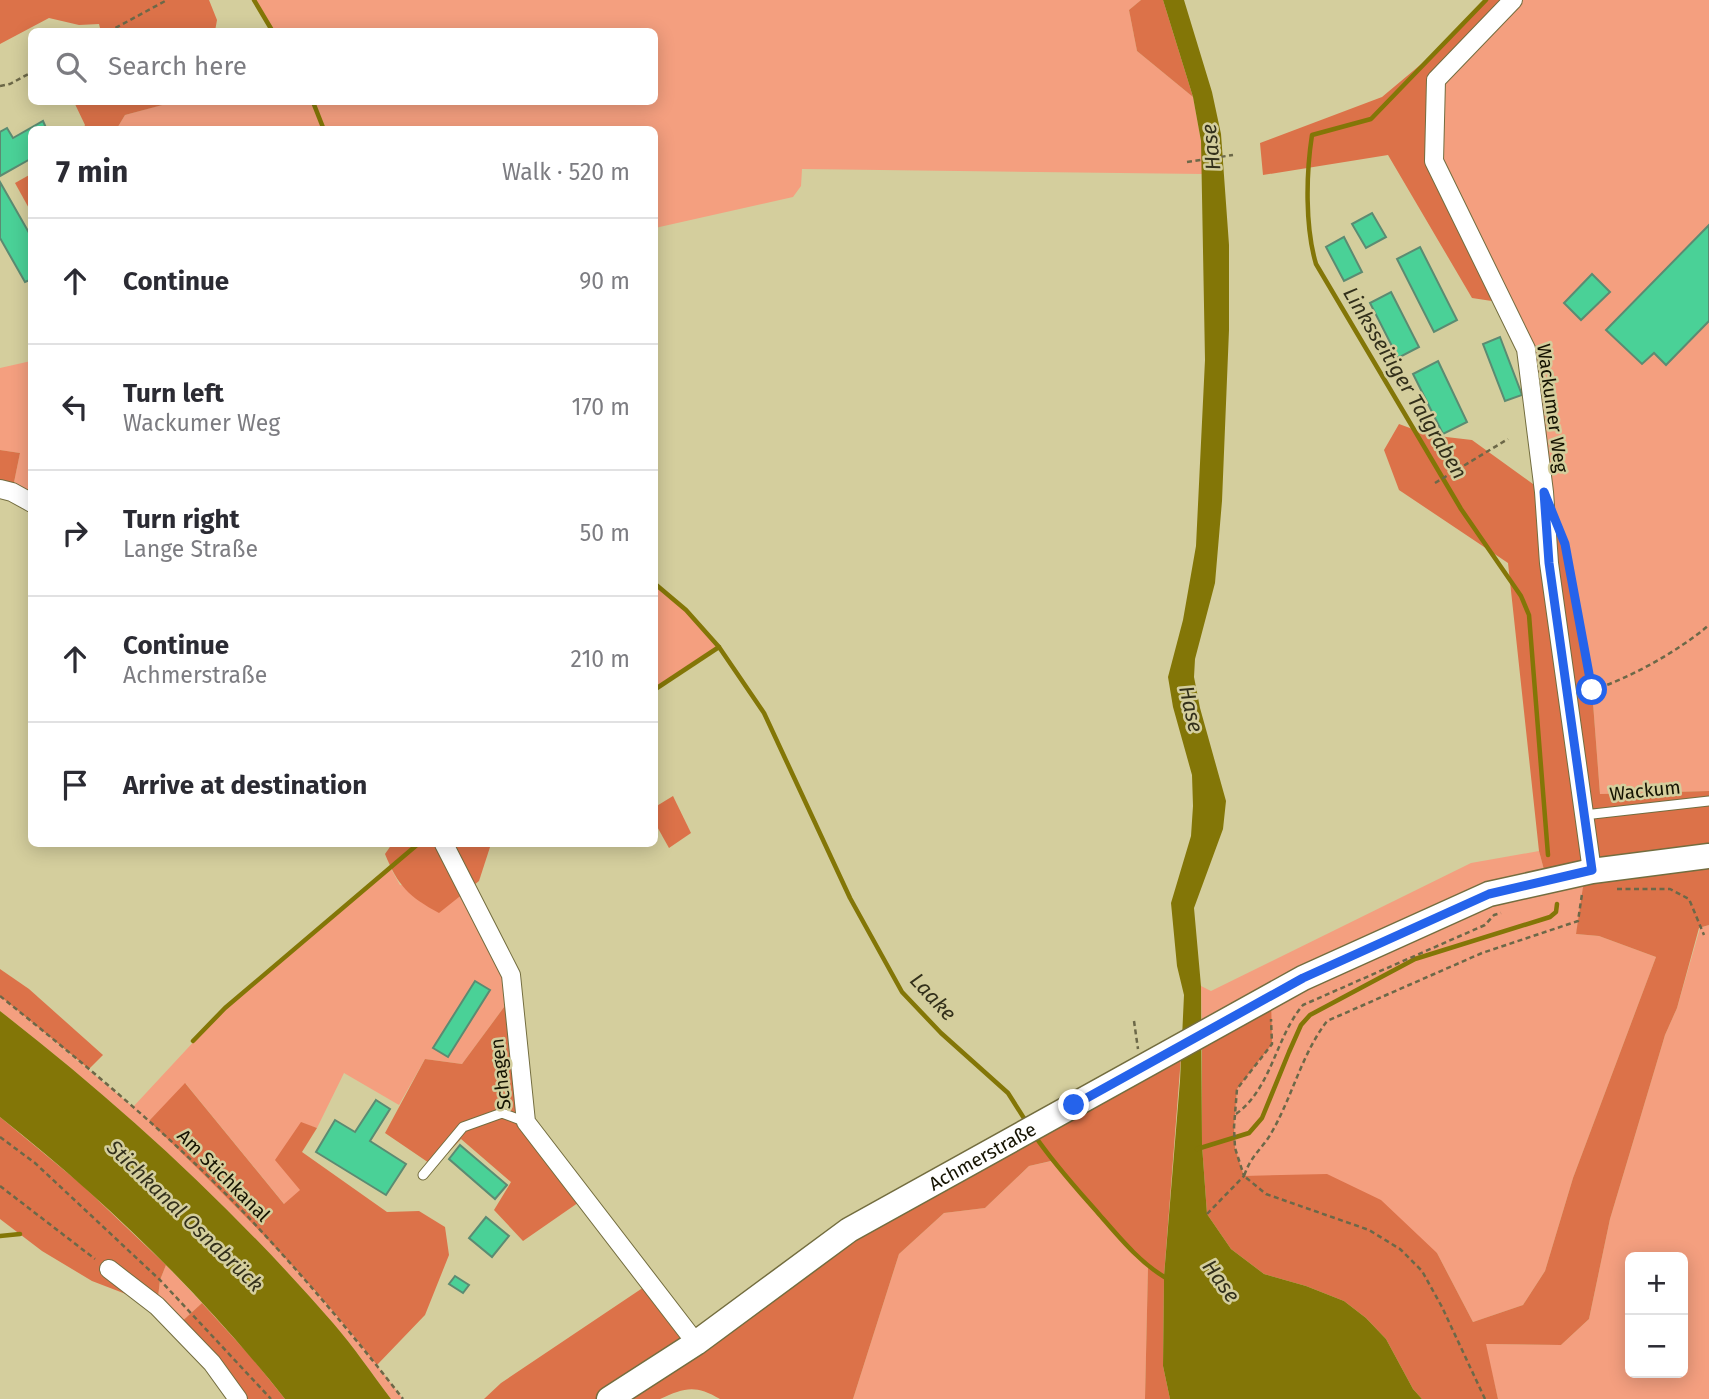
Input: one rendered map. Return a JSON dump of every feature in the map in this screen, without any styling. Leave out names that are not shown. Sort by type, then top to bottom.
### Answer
[{"type":"street","name":"Wackumer Weg","points":[[1513,0],[1436,80],[1434,161],[1526,349],[1544,492],[1549,563],[1592,870]]},
{"type":"street","points":[[0,489],[28,501]]},
{"type":"street","name":"Schagen","points":[[446,847],[511,975],[526,1122],[696,1343]]},
{"type":"street","name":"Achmerstraße","points":[[609,1399],[696,1343],[849,1230],[1303,978],[1489,894],[1592,870],[1709,856]]},
{"type":"street","points":[[109,1269],[157,1306],[212,1363],[238,1399]]},
{"type":"lane","name":"Wackum","points":[[1584,815],[1709,801]]},
{"type":"lane","points":[[423,1175],[463,1127],[502,1114],[526,1122]]},
{"type":"path","points":[[115,28],[167,0]]},
{"type":"path","points":[[0,86],[28,74]]},
{"type":"path","points":[[1187,162],[1233,155]]},
{"type":"path","points":[[1436,483],[1508,439]]},
{"type":"path","points":[[1565,544],[1592,690],[1609,685],[1690,641],[1709,625]]},
{"type":"path","points":[[1207,1214],[1244,1176],[1250,1159],[1272,1132],[1312,1040],[1327,1021],[1482,953],[1578,921],[1583,887],[1592,870]]},
{"type":"path","points":[[1611,889],[1670,889],[1689,899],[1703,935]]},
{"type":"path","points":[[1236,1114],[1247,1106],[1258,1091],[1292,1018],[1303,1005],[1485,925],[1494,915],[1507,911]]},
{"type":"path","points":[[1271,995],[1272,1044],[1237,1089],[1235,1148],[1244,1176],[1266,1194],[1369,1230],[1401,1249],[1422,1271],[1485,1399]]},
{"type":"path","name":"Am Stichkanal","points":[[0,996],[149,1121],[250,1219],[351,1332],[403,1399]]},
{"type":"path","points":[[1134,1021],[1139,1052],[1148,1063]]},
{"type":"path","points":[[0,1137],[35,1163],[160,1280],[271,1399]]},
{"type":"path","points":[[0,1186],[109,1269]]},
{"type":"shaded area","points":[[0,0],[209,0],[217,20],[216,28],[100,28],[99,24],[79,25],[49,18],[0,44]]},
{"type":"shaded area","points":[[254,0],[1141,0],[1129,10],[1137,51],[1193,97],[1201,141],[1203,174],[802,169],[801,186],[793,197],[658,227],[658,126],[118,126],[125,115],[161,105],[658,105],[658,28],[271,28]]},
{"type":"shaded area","points":[[1141,0],[1163,0],[1193,97],[1137,51],[1129,10]]},
{"type":"shaded area","points":[[1486,0],[1513,0],[1436,80],[1434,161],[1505,303],[1472,298],[1388,155],[1263,175],[1260,143],[1382,97],[1444,45]]},
{"type":"shaded area","points":[[1513,0],[1709,0],[1709,791],[1600,794],[1592,690],[1565,544],[1544,492],[1526,349],[1434,161],[1436,80]]},
{"type":"shaded area","points":[[75,105],[162,105],[125,115],[118,126],[85,125]]},
{"type":"shaded area","points":[[28,176],[28,207],[15,183]]},
{"type":"shaded area","points":[[28,362],[28,501],[12,492],[20,453],[0,450],[0,368]]},
{"type":"shaded area","points":[[1399,424],[1429,435],[1472,440],[1544,492],[1565,544],[1592,690],[1600,794],[1709,791],[1709,925],[1699,928],[1677,1008],[1665,1035],[1610,1219],[1589,1319],[1561,1345],[1486,1344],[1498,1399],[1422,1399],[1413,1389],[1386,1339],[1366,1318],[1344,1301],[1264,1274],[1231,1249],[1207,1214],[1202,1145],[1202,1033],[1271,995],[1272,1044],[1237,1089],[1235,1148],[1244,1176],[1327,1174],[1381,1200],[1437,1253],[1473,1322],[1523,1305],[1545,1271],[1573,1178],[1656,957],[1599,936],[1576,934],[1583,887],[1591,872],[1547,881],[1539,851],[1508,563],[1399,490],[1384,450]]},
{"type":"shaded area","points":[[0,450],[20,453],[12,492],[0,489]]},
{"type":"shaded area","points":[[658,586],[686,610],[719,647],[658,688]]},
{"type":"shaded area","points":[[673,796],[691,833],[669,848],[658,828],[658,805]]},
{"type":"shaded area","points":[[390,847],[490,847],[479,881],[439,913],[406,890],[385,854]]},
{"type":"shaded area","points":[[1539,851],[1547,881],[1592,871],[1576,934],[1599,936],[1656,957],[1573,1178],[1545,1271],[1523,1305],[1473,1322],[1437,1253],[1265,1177],[1244,1176],[1235,1148],[1237,1089],[1272,1044],[1202,1033],[1201,986],[1211,991],[1471,863]]},
{"type":"shaded area","points":[[390,867],[400,885],[468,890],[513,995],[462,1064],[425,1059],[399,1105],[344,1073],[317,1128],[301,1123],[301,1190],[285,1205],[186,1084],[149,1121],[250,1218],[351,1332],[403,1399],[391,1399],[333,1323],[216,1199],[89,1083],[0,1011],[0,996],[133,1107],[225,1008]]},
{"type":"shaded area","points":[[1709,925],[1709,1399],[1498,1399],[1485,1344],[1561,1345],[1589,1319],[1610,1219],[1665,1035],[1677,1008],[1700,928]]},
{"type":"shaded area","points":[[0,969],[29,989],[103,1055],[89,1069],[0,996]]},
{"type":"shaded area","points":[[513,995],[526,1122],[585,1198],[523,1241],[494,1210],[511,1182],[461,1139],[435,1167],[385,1133],[425,1059],[462,1064]]},
{"type":"shaded area","points":[[1182,1044],[1164,1276],[1163,1366],[1170,1399],[1145,1399],[1148,1267],[1051,1161],[1029,1166],[985,1208],[944,1213],[899,1254],[853,1399],[720,1399],[703,1391],[690,1389],[660,1399],[484,1399],[501,1383],[650,1283],[696,1343],[849,1230]]},
{"type":"shaded area","points":[[185,1083],[284,1204],[300,1190],[275,1160],[301,1122],[317,1128],[302,1152],[387,1212],[419,1211],[445,1227],[449,1255],[425,1315],[377,1365],[296,1270],[149,1121]]},
{"type":"shaded area","points":[[0,1117],[82,1185],[166,1265],[160,1280],[157,1306],[92,1281],[42,1251],[0,1219]]},
{"type":"shaded area","points":[[1052,1161],[1148,1267],[1145,1399],[853,1399],[899,1254],[944,1213],[985,1208],[1029,1166]]},
{"type":"shaded area","points":[[166,1265],[202,1303],[177,1326],[157,1306],[160,1280]]},
{"type":"shaded area","points":[[202,1303],[285,1399],[238,1399],[177,1326]]},
{"type":"water","name":"Hase","points":[[1163,0],[1184,0],[1212,92],[1221,134],[1229,245],[1229,330],[1222,501],[1215,583],[1195,659],[1194,677],[1226,801],[1223,829],[1194,908],[1201,986],[1202,1145],[1207,1214],[1231,1249],[1264,1274],[1344,1301],[1366,1318],[1386,1339],[1413,1389],[1422,1399],[1170,1399],[1163,1366],[1164,1276],[1180,1081],[1184,995],[1177,966],[1171,903],[1191,836],[1193,806],[1192,775],[1173,707],[1168,677],[1183,620],[1196,546],[1205,360],[1201,141],[1193,97]]},
{"type":"water","name":"Stichkanal Osnabrück","points":[[0,1011],[89,1083],[216,1199],[333,1323],[391,1399],[285,1399],[220,1322],[151,1250],[77,1181],[0,1117]]},
{"type":"building","points":[[7,128],[13,138],[28,130],[28,160],[0,176],[0,132]]},
{"type":"building","points":[[0,182],[28,231],[28,281],[25,282],[0,238]]},
{"type":"building","points":[[1372,213],[1386,237],[1366,248],[1352,224]]},
{"type":"building","points":[[1709,225],[1709,321],[1666,365],[1654,353],[1642,364],[1606,330]]},
{"type":"building","points":[[1344,237],[1362,272],[1344,281],[1326,247]]},
{"type":"building","points":[[1420,247],[1457,320],[1434,332],[1397,259]]},
{"type":"building","points":[[1592,274],[1610,292],[1581,320],[1564,303]]},
{"type":"building","points":[[1391,292],[1419,347],[1398,358],[1370,303]]},
{"type":"building","points":[[1500,337],[1522,395],[1505,401],[1483,344]]},
{"type":"building","points":[[1438,361],[1467,422],[1443,434],[1413,374]]},
{"type":"building","points":[[475,981],[490,990],[448,1057],[433,1048]]},
{"type":"building","points":[[376,1100],[390,1109],[370,1141],[406,1164],[386,1195],[316,1152],[335,1120],[355,1132]]},
{"type":"building","points":[[460,1145],[507,1185],[495,1199],[449,1159]]},
{"type":"building","points":[[486,1217],[509,1236],[492,1257],[469,1238]]},
{"type":"building","points":[[455,1276],[469,1285],[463,1293],[449,1284]]},
{"type":"waterway","name":"Laake","points":[[254,0],[271,28]]},
{"type":"waterway","name":"Linksseitiger Talgraben","points":[[1486,0],[1371,119],[1312,135],[1308,217],[1316,264],[1461,509],[1521,596],[1529,615],[1548,855]]},
{"type":"waterway","name":"Laake","points":[[314,105],[322,126]]},
{"type":"waterway","name":"Laake","points":[[658,586],[686,610],[719,647],[764,713],[850,898],[902,992],[941,1033],[1008,1093],[1027,1123]]},
{"type":"waterway","points":[[658,687],[719,647]]},
{"type":"waterway","points":[[193,1041],[225,1008],[414,847]]},
{"type":"waterway","points":[[1197,1149],[1249,1133],[1262,1118],[1301,1025],[1310,1015],[1415,959],[1550,917],[1556,912],[1557,904]]},
{"type":"waterway","name":"Laake","points":[[1035,1136],[1065,1176],[1122,1240],[1138,1257],[1166,1278]]},
{"type":"waterway","points":[[0,1236],[20,1234]]},
{"type":"route","points":[[1074,1105],[1303,978],[1489,894],[1592,870],[1549,563],[1544,492],[1565,544],[1592,690]]}]
